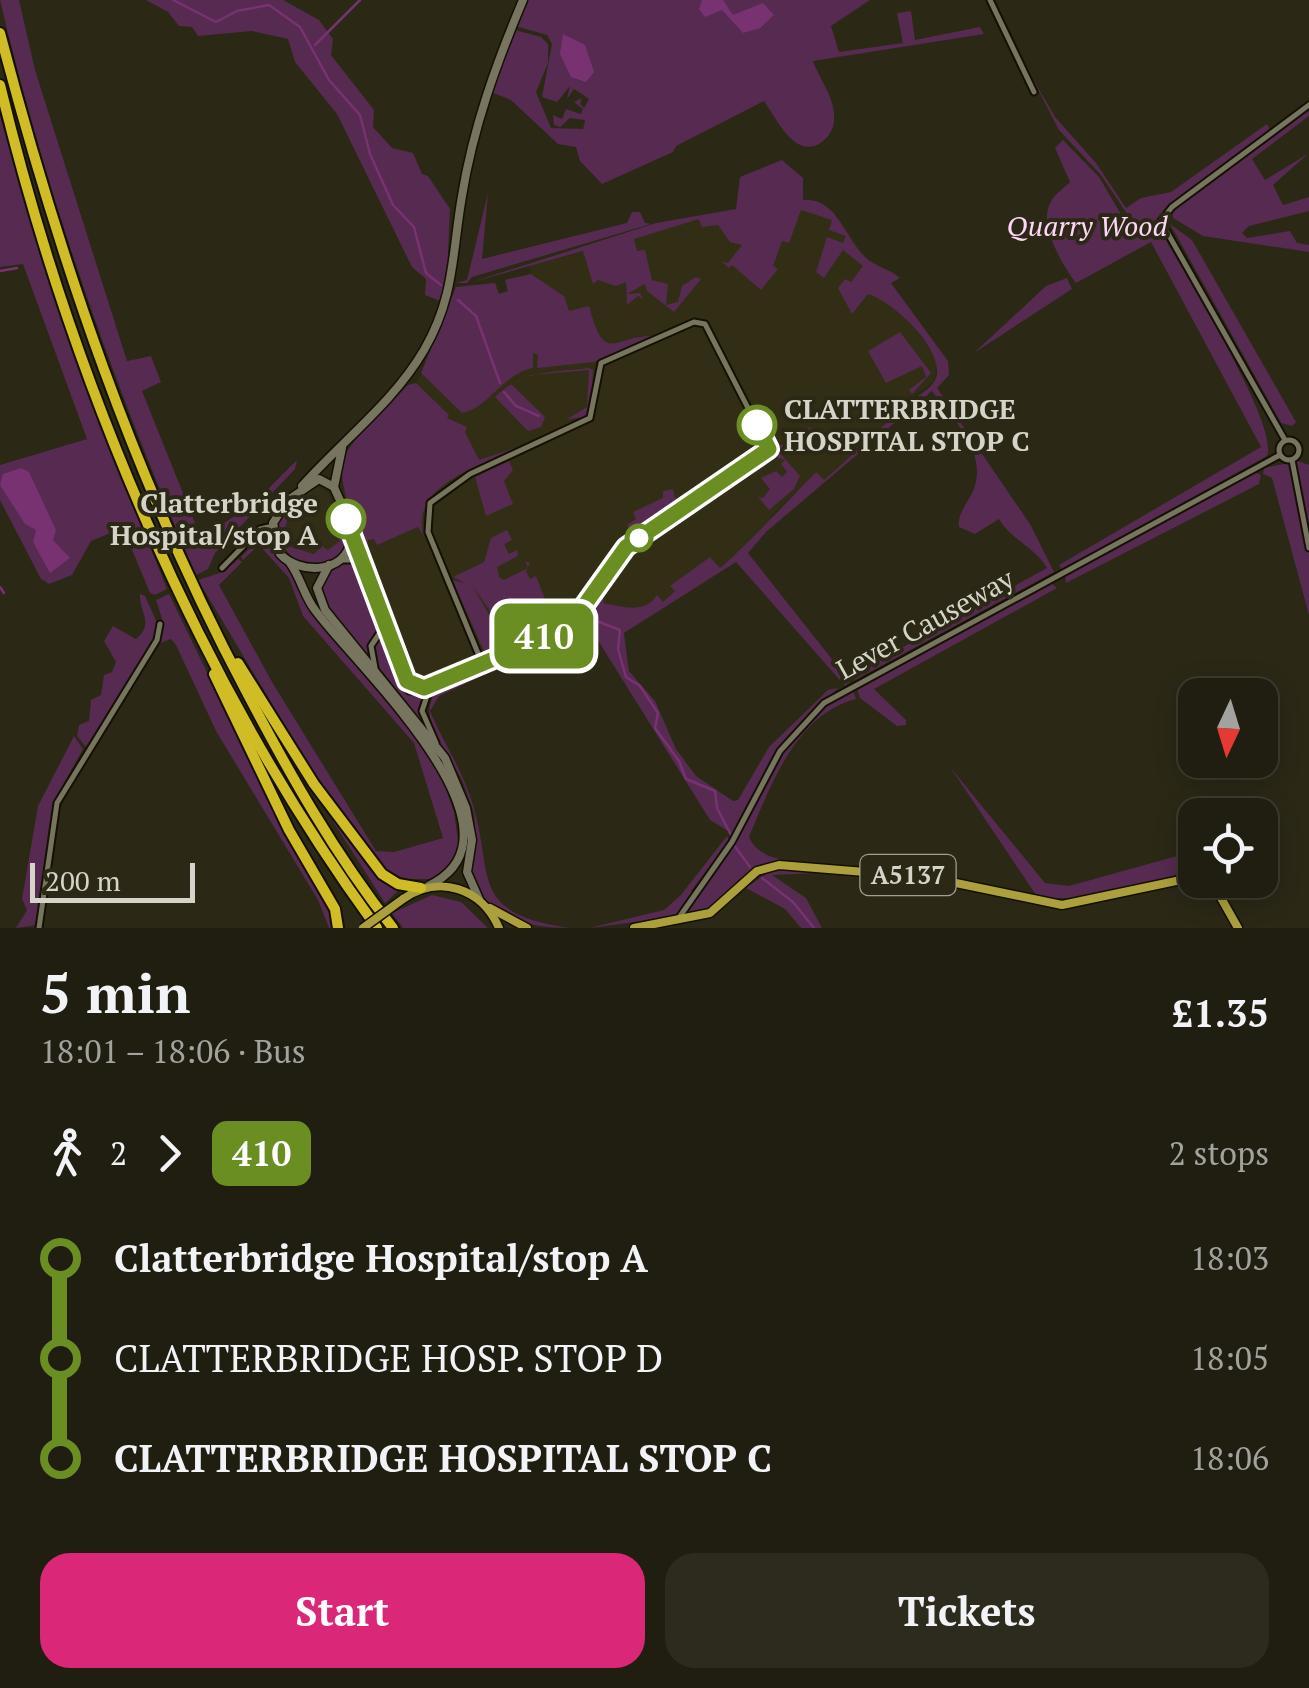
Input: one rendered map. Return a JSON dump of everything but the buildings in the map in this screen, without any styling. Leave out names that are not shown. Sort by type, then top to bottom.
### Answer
[{"type":"highway","points":[[0,33],[46,202],[90,335],[146,483],[204,610],[316,815],[393,928]]},
{"type":"highway","points":[[0,84],[33,206],[86,362],[206,659],[289,830],[335,910],[338,928]]},
{"type":"highway","points":[[180,592],[271,770],[377,928]]},
{"type":"highway","points":[[204,610],[348,830],[387,878],[424,887]]},
{"type":"main road","points":[[362,928],[402,898],[448,874],[462,852],[461,819],[447,778],[427,744],[314,609],[290,563],[276,547],[273,526],[278,512],[412,368],[447,299],[452,286],[462,195],[486,96],[522,0]]},
{"type":"main road","points":[[344,444],[335,463],[334,486],[350,531],[347,552],[319,581],[320,602],[437,746],[466,808],[472,840],[467,872],[498,928]]},
{"type":"main road","points":[[302,486],[319,479],[334,486]]},
{"type":"main road","points":[[290,563],[311,568],[333,563]]},
{"type":"main road","name":"A5137","points":[[634,928],[710,913],[757,871],[779,865],[927,877],[1062,904],[1178,880]]},
{"type":"main road","points":[[424,887],[457,888],[526,928]]},
{"type":"main road","points":[[1221,898],[1238,928]]},
{"type":"street","points":[[990,0],[1034,92]]},
{"type":"street","points":[[1128,224],[1139,230],[1156,226],[1172,207],[1309,105]]},
{"type":"street","points":[[1164,219],[1285,440],[1298,446]]},
{"type":"street","points":[[1156,226],[1168,232]]},
{"type":"street","points":[[350,531],[406,688],[418,694],[430,691],[576,617],[626,547],[769,449],[705,324],[685,325],[601,363],[590,418],[470,474],[430,503],[425,516],[428,532],[482,663]]},
{"type":"street","points":[[1285,440],[1280,455],[1292,460]]},
{"type":"street","points":[[1309,440],[1298,446],[1292,460],[1309,548]]},
{"type":"street","name":"Lever Causeway","points":[[676,922],[732,842],[780,751],[824,704],[1280,455]]},
{"type":"street","points":[[222,568],[260,530],[273,526]]},
{"type":"street","points":[[333,563],[354,560],[368,576]]},
{"type":"street","points":[[376,670],[370,654],[385,622]]},
{"type":"street","points":[[39,928],[57,803],[157,640],[160,624]]},
{"type":"street","points":[[395,652],[409,684],[419,688],[482,663]]},
{"type":"street","points":[[430,691],[422,710],[437,746]]},
{"type":"shaded area","points":[[702,0],[723,0],[733,15],[763,3],[774,15],[760,28],[743,33],[722,10],[705,17],[699,9]]},
{"type":"shaded area","points":[[563,34],[585,45],[594,72],[586,82],[571,77],[560,54]]},
{"type":"shaded area","points":[[799,203],[833,211],[937,360],[934,381],[901,405],[901,412],[865,439],[858,452],[823,481],[816,472],[773,514],[764,531],[719,568],[671,586],[675,591],[663,603],[568,629],[478,671],[473,660],[423,685],[413,682],[343,491],[352,491],[415,387],[448,319],[456,287],[495,283],[499,293],[508,292],[505,280],[531,274],[529,266],[650,234],[679,222]]},
{"type":"shaded area","points":[[21,468],[29,472],[56,530],[53,540],[70,558],[50,573],[33,542],[36,530],[25,524],[0,485],[3,474]]},
{"type":"shaded area","points":[[315,486],[328,492],[341,541],[328,551],[308,554],[291,547],[285,530],[290,514],[287,511]]},
{"type":"green space","points":[[0,0],[19,0],[35,70],[127,361],[151,356],[161,382],[142,391],[201,538],[253,504],[297,460],[295,469],[215,553],[208,569],[196,575],[85,292],[39,148]]},
{"type":"green space","points":[[146,0],[283,0],[319,20],[333,39],[331,55],[374,110],[373,127],[392,148],[413,153],[422,174],[428,176],[450,209],[447,275],[440,301],[425,295],[426,279],[412,267],[337,114],[295,62],[288,39],[252,31],[198,36],[192,27],[179,26],[168,12]]},
{"type":"green space","points":[[526,0],[870,0],[831,26],[839,52],[903,43],[897,13],[911,11],[915,40],[980,27],[984,34],[813,61],[831,100],[834,118],[828,136],[812,146],[795,142],[764,101],[676,146],[673,152],[602,184],[580,161],[576,147],[558,144],[511,100],[491,92],[515,30],[541,37],[548,44],[548,63],[536,92],[551,128],[583,129],[585,120],[570,118],[560,127],[554,125],[553,115],[562,119],[566,109],[581,114],[583,109],[574,102],[582,98],[580,104],[584,108],[589,99],[574,89],[567,99],[570,86],[557,102],[542,97],[552,44],[547,35],[515,26]]},
{"type":"green space","points":[[1030,74],[1055,117],[1096,163],[1126,208],[1141,198],[1171,192],[1267,124],[1270,130],[1169,206],[1155,224],[1136,227],[1101,175],[1059,130]]},
{"type":"green space","points":[[1309,108],[1309,116],[1252,159],[1265,180],[1309,153],[1273,185],[1283,205],[1309,197],[1309,211],[1249,226],[1242,233],[1247,238],[1290,231],[1297,243],[1309,245],[1309,252],[1203,236],[1173,218],[1173,210]]},
{"type":"green space","points":[[0,116],[87,388],[167,589],[155,595],[150,593],[123,528],[91,541],[72,575],[49,584],[41,579],[0,500],[0,465],[87,439],[23,264],[0,267]]},
{"type":"green space","name":"Quarry Wood","points":[[1063,140],[1099,177],[1129,228],[1139,233],[1160,230],[1245,382],[1267,439],[1267,456],[1062,570],[1059,565],[1261,447],[1151,242],[1076,283],[1070,275],[1053,243],[1047,219],[1052,200],[1070,182],[1055,148]]},
{"type":"green space","points":[[782,160],[803,178],[803,200],[824,205],[865,257],[900,278],[891,283],[948,361],[949,375],[937,388],[1030,524],[1054,572],[855,680],[852,675],[1047,568],[999,519],[975,534],[959,527],[977,477],[976,463],[966,437],[932,391],[766,532],[748,553],[850,682],[845,686],[736,562],[624,633],[629,671],[655,701],[676,749],[696,776],[733,801],[738,800],[769,747],[828,690],[838,688],[772,758],[733,834],[710,820],[589,626],[439,696],[430,711],[438,690],[557,634],[580,618],[598,597],[603,597],[603,603],[626,607],[646,605],[657,595],[663,602],[675,591],[670,586],[710,557],[720,568],[816,472],[824,480],[901,412],[901,405],[934,382],[935,358],[928,345],[892,307],[868,294],[852,314],[838,288],[845,279],[851,282],[863,266],[843,250],[824,278],[816,272],[827,237],[843,243],[846,236],[829,230],[832,220],[801,210],[789,243],[782,241],[773,266],[778,269],[761,290],[732,265],[729,268],[722,262],[728,263],[742,245],[730,242],[718,225],[702,227],[699,219],[634,239],[637,251],[645,250],[652,280],[668,284],[666,305],[678,302],[682,286],[696,277],[701,279],[674,312],[647,291],[645,284],[627,294],[640,293],[643,299],[638,296],[627,305],[626,282],[616,286],[598,280],[593,284],[583,251],[469,283],[656,223],[736,209],[740,177]]},
{"type":"green space","points":[[488,193],[482,259],[627,223],[632,212],[640,212],[645,223],[651,224],[472,277],[467,283],[456,283],[467,280]]},
{"type":"green space","points":[[1170,224],[1192,240],[1296,422],[1292,426],[1281,423]]},
{"type":"green space","points":[[531,274],[564,296],[569,311],[589,306],[606,342],[652,336],[594,362],[537,368],[538,355],[533,353],[533,368],[522,371],[480,405],[462,413],[421,373],[456,287],[495,283],[499,294],[508,291],[505,280]]},
{"type":"green space","points":[[1067,278],[1072,289],[974,353],[1046,286]]},
{"type":"green space","points":[[900,332],[931,373],[912,394],[909,390],[926,377],[922,366],[886,383],[868,351]]},
{"type":"green space","points":[[589,368],[593,370],[591,410],[584,417],[567,419],[587,407],[589,370],[536,375]]},
{"type":"green space","points":[[416,383],[449,415],[447,418],[467,427],[465,432],[479,460],[527,444],[440,488],[428,501],[422,517],[424,536],[418,527],[377,545],[374,539],[368,540],[368,559],[342,479],[343,463],[362,432],[408,385]]},
{"type":"green space","points":[[511,384],[545,417],[541,427],[528,431],[495,397]]},
{"type":"green space","points":[[806,428],[818,429],[804,431],[779,452],[800,476],[794,489],[769,510],[758,497],[763,498],[770,489],[761,478],[776,471],[782,477],[787,472],[781,464],[785,460],[773,456],[761,469],[756,463]]},
{"type":"green space","points":[[509,461],[513,470],[504,481],[513,504],[486,516],[475,477]]},
{"type":"green space","points":[[1298,461],[1309,465],[1309,615],[1272,478],[1263,474],[1264,468]]},
{"type":"green space","points":[[1255,472],[1261,475],[1259,484],[1066,583],[1065,574]]},
{"type":"green space","points":[[673,489],[677,507],[632,536],[627,525],[636,519],[633,512],[663,498],[663,491]]},
{"type":"green space","points":[[292,501],[285,530],[291,547],[314,554],[322,546],[328,550],[340,541],[335,511],[340,513],[348,540],[342,553],[320,564],[300,562],[292,556],[276,526]]},
{"type":"green space","points":[[507,530],[512,540],[504,544],[509,554],[517,550],[518,556],[497,567],[499,577],[504,580],[527,568],[530,579],[536,576],[545,599],[497,621],[472,585],[506,644],[485,653],[452,580],[465,583],[453,577],[484,562],[491,538]]},
{"type":"green space","points":[[266,532],[274,553],[298,578],[310,612],[421,743],[440,773],[454,812],[459,848],[450,865],[431,879],[404,879],[383,868],[309,766],[198,580],[223,572],[238,559],[242,562],[219,585],[272,682],[376,851],[394,852],[443,838],[414,743],[303,616],[289,578],[259,545],[243,560],[241,557]]},
{"type":"green space","points":[[350,562],[360,569],[381,622],[367,655],[325,605],[321,589],[334,567]]},
{"type":"green space","points":[[1050,582],[1057,588],[874,689],[906,720],[906,725],[897,726],[860,698],[857,689]]},
{"type":"green space","points":[[140,594],[145,596],[158,625],[155,637],[86,747],[77,736],[79,725],[89,721],[91,700],[101,695],[104,675],[112,672],[116,662],[104,641],[113,626],[136,639],[142,633],[145,623]]},
{"type":"green space","points":[[169,594],[286,835],[329,905],[335,928],[329,928],[318,900],[216,731],[176,645],[171,639],[158,644],[164,625],[156,600]]},
{"type":"green space","points":[[385,634],[404,688],[423,697],[420,708],[424,724],[375,662],[374,646]]},
{"type":"green space","points":[[853,690],[856,699],[835,707],[801,736],[776,775],[749,837],[769,856],[785,861],[866,869],[763,864],[696,914],[589,928],[664,910],[681,895],[727,836],[729,841],[691,891],[698,896],[728,853],[782,754],[813,717]]},
{"type":"green space","points":[[430,711],[470,796],[478,823],[485,867],[498,900],[513,912],[536,921],[570,928],[545,927],[509,918],[480,894],[470,864],[474,814],[459,774],[437,737]]},
{"type":"green space","points":[[74,736],[83,749],[54,801],[37,925],[16,928],[27,910],[22,899],[38,806]]},
{"type":"green space","points":[[290,754],[379,879],[398,891],[385,903]]},
{"type":"green space","points":[[950,767],[1045,883],[1069,886],[1178,856],[1178,875],[1091,898],[1038,898]]},
{"type":"green space","points":[[773,869],[816,873],[772,875],[806,898],[822,928],[801,928],[785,909],[746,888]]},
{"type":"green space","points":[[432,895],[461,902],[488,928],[403,928],[392,913]]},
{"type":"waterway","points":[[173,0],[216,22],[237,11],[269,5],[300,27],[329,80],[360,115],[370,154],[393,205],[414,227],[426,273],[441,285]]},
{"type":"waterway","points":[[315,45],[360,0]]},
{"type":"waterway","points":[[0,271],[17,268]]},
{"type":"waterway","points":[[458,300],[476,316],[500,383]]},
{"type":"waterway","points":[[504,392],[516,406],[539,416]]},
{"type":"waterway","points":[[0,587],[4,593]]},
{"type":"waterway","points":[[589,618],[620,630],[618,649],[626,677],[640,686],[658,713],[655,728],[679,761],[686,779],[715,791],[717,808],[731,835]]},
{"type":"waterway","points":[[734,845],[750,867]]},
{"type":"waterway","points":[[762,878],[793,902],[814,928]]},
{"type":"bus line","name":"410","points":[[346,519],[407,681],[424,688],[515,650],[576,617],[588,605],[611,562],[626,547],[769,449],[757,425]]},
{"type":"place","name":"CLATTERBRIDGE HOSPITAL STOP C","points":[[757,425]]},
{"type":"place","name":"Clatterbridge Hospital/stop A","points":[[346,519]]}]
